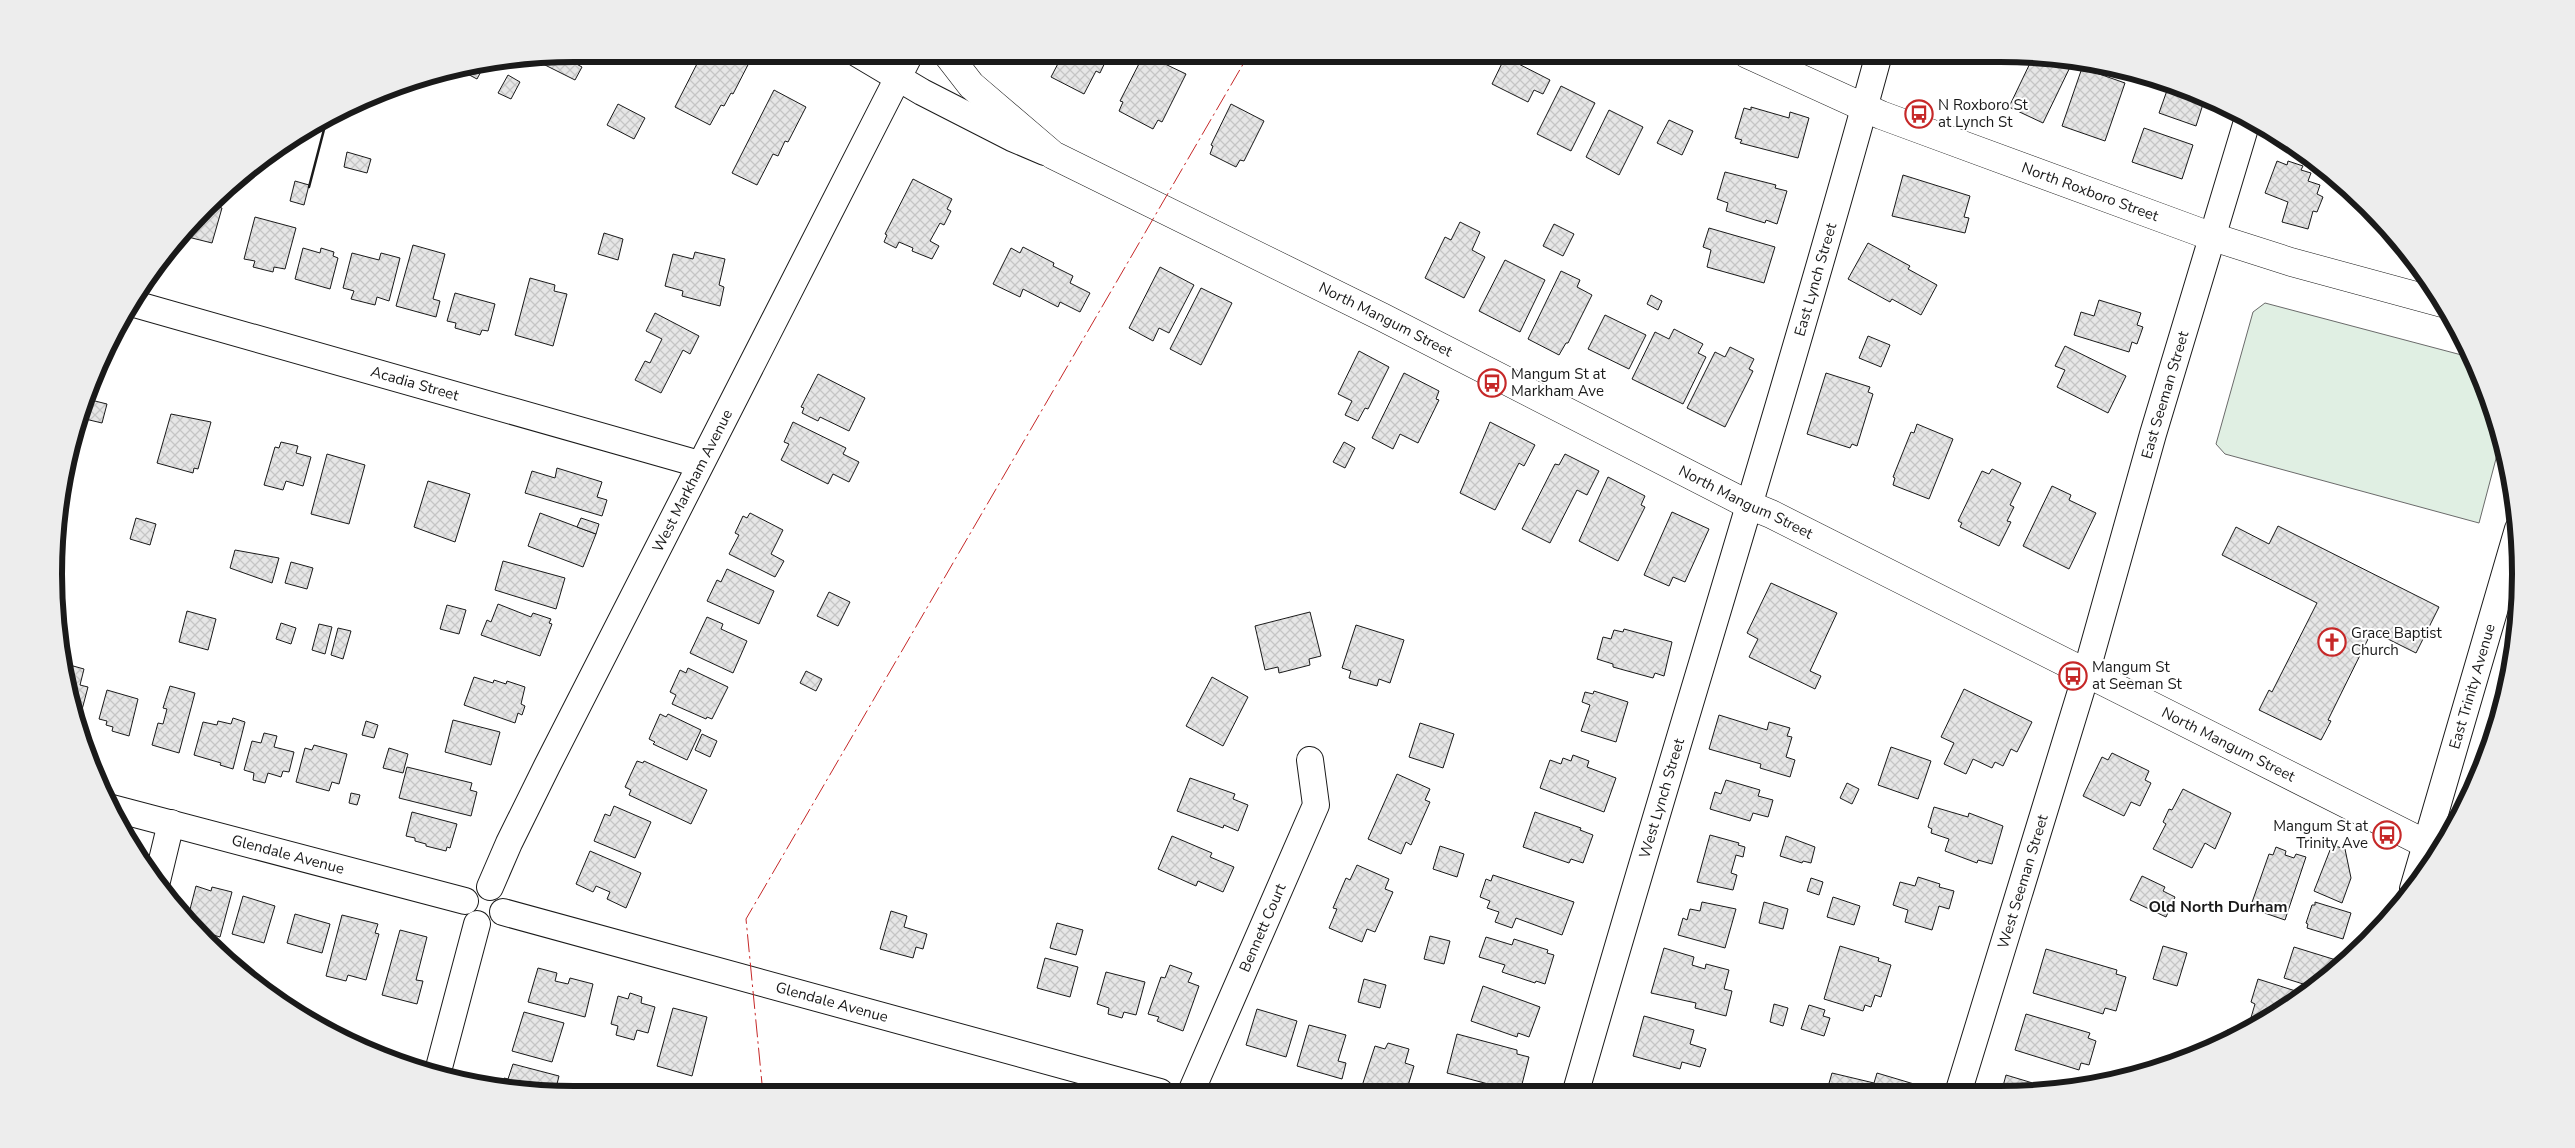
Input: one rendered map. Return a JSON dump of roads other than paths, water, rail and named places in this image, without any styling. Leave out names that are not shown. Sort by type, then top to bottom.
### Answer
[{"type":"main road","name":"North Mangum Street","points":[[952,62],[971,85],[1053,155],[1382,317],[1749,505],[1771,514],[2433,848]]},
{"type":"main road","name":"North Roxboro Street","points":[[1764,62],[1864,108],[2213,237],[2290,262],[2433,301]]},
{"type":"street","name":"North Mangum Street","points":[[872,62],[922,92],[1012,138],[1053,155]]},
{"type":"street","name":"West Markham Avenue","points":[[490,887],[509,843],[699,464],[906,62]]},
{"type":"street","name":"East Lynch Street","points":[[1749,505],[1877,62]]},
{"type":"street","name":"East Seeman Street","points":[[2085,673],[2153,434],[2246,125]]},
{"type":"street","name":"Acadia Street","points":[[139,305],[699,464]]},
{"type":"street","name":"West Lynch Street","points":[[1577,1086],[1660,799],[1749,505]]},
{"type":"street","name":"East Trinity Avenue","points":[[2433,846],[2511,554]]},
{"type":"street","name":"West Seeman Street","points":[[1960,1086],[2085,673]]},
{"type":"street","name":"Bennett Court","points":[[1194,1086],[1316,805],[1310,760]]},
{"type":"street","name":"Glendale Avenue","points":[[120,810],[471,913]]},
{"type":"street","points":[[159,872],[171,824]]},
{"type":"street","points":[[439,1067],[471,913],[472,891],[478,888],[490,887],[500,894],[504,906],[503,912],[496,922],[490,925],[471,913]]},
{"type":"street","name":"Glendale Avenue","points":[[503,912],[1138,1086]]},
{"type":"place","name":"N Roxboro St at Lynch St","points":[[1919,114]]},
{"type":"place","name":"Mangum St at Markham Ave","points":[[1492,383]]},
{"type":"place","name":"Grace Baptist Church","points":[[2332,642]]},
{"type":"place","name":"Mangum St at Seeman St","points":[[2073,676]]},
{"type":"place","name":"Mangum St at Trinity Ave","points":[[2387,835]]},
{"type":"district","name":"Old North Durham","points":[[2218,906]]}]
